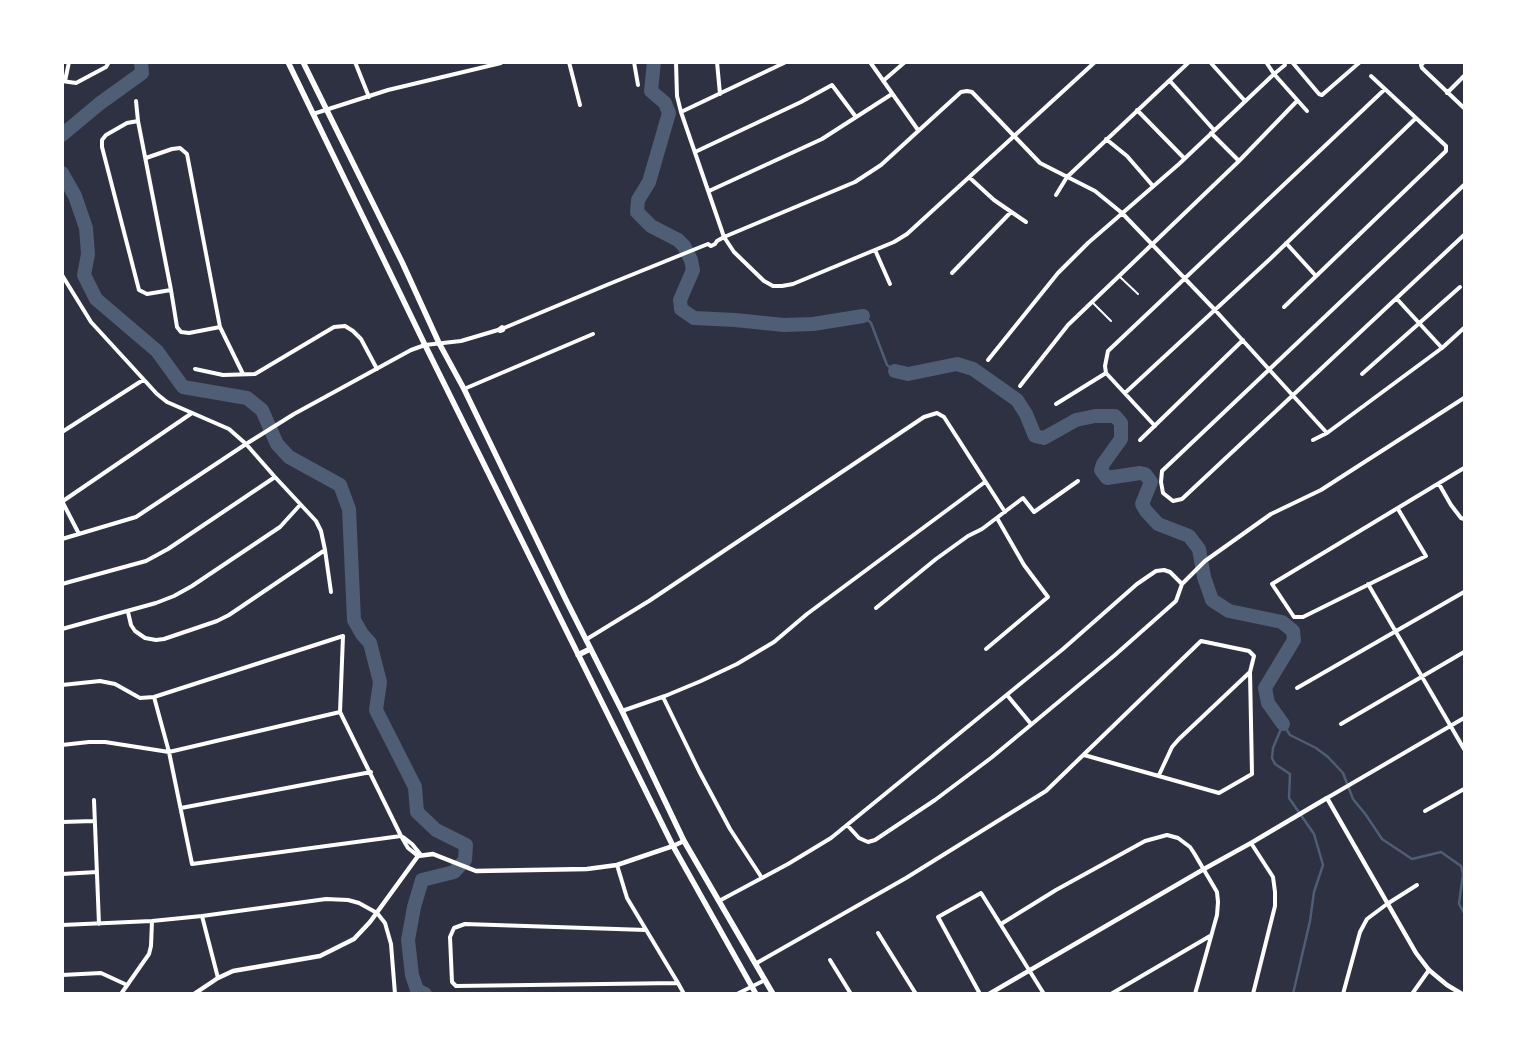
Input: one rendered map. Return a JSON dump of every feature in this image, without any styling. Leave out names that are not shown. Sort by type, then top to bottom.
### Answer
[{"type":"main road","points":[[288,62],[425,345],[673,846],[756,994]]},
{"type":"main road","points":[[303,62],[439,342],[587,639],[590,649],[684,841],[773,994]]},
{"type":"main road","points":[[578,655],[590,649]]},
{"type":"street","points":[[69,62],[64,81],[76,82],[106,67],[109,62]]},
{"type":"street","points":[[355,62],[369,97]]},
{"type":"street","points":[[570,62],[580,105]]},
{"type":"street","points":[[634,62],[638,85]]},
{"type":"street","points":[[676,62],[677,96],[680,112],[724,237],[751,271],[773,286],[793,284],[875,250],[907,234],[1095,62]]},
{"type":"street","points":[[717,62],[720,94]]},
{"type":"street","points":[[680,112],[786,62]]},
{"type":"street","points":[[870,62],[918,130]]},
{"type":"street","points":[[883,81],[905,62]]},
{"type":"street","points":[[1056,195],[1067,176],[1189,62]]},
{"type":"street","points":[[1210,62],[1245,101]]},
{"type":"street","points":[[1266,62],[1307,112]]},
{"type":"street","points":[[1292,62],[1319,94],[1322,95],[1360,62]]},
{"type":"street","points":[[1424,62],[1421,65],[1422,68],[1464,108]]},
{"type":"street","points":[[313,114],[414,84],[501,63]]},
{"type":"street","points":[[988,360],[1058,273],[1088,243],[1285,65]]},
{"type":"street","points":[[1284,306],[1446,151],[1446,146],[1371,76]]},
{"type":"street","points":[[1447,93],[1464,76]]},
{"type":"street","points":[[1170,81],[1239,161]]},
{"type":"street","points":[[695,152],[801,102],[832,85],[856,117]]},
{"type":"street","points":[[1155,426],[1106,373],[1105,366],[1108,351],[1384,90]]},
{"type":"street","points":[[62,538],[136,517],[275,426],[411,350],[439,342],[461,341],[498,330],[502,327],[504,328],[675,257],[708,244],[711,246],[724,237],[855,182],[881,165],[961,92],[967,91],[972,92],[1040,163],[1100,194],[1122,213],[1243,340],[1327,433]]},
{"type":"street","points":[[709,191],[822,139],[892,94]]},
{"type":"street","points":[[136,101],[138,121],[177,327],[181,332],[189,333],[220,326]]},
{"type":"street","points":[[1020,386],[1068,325],[1239,161],[1297,101]]},
{"type":"street","points":[[1137,110],[1184,158]]},
{"type":"street","points":[[1125,393],[1286,243],[1416,118]]},
{"type":"street","points":[[138,121],[127,123],[106,135],[102,140],[102,147],[139,290],[147,294],[171,290]]},
{"type":"street","points":[[1106,139],[1127,156],[1152,186]]},
{"type":"street","points":[[146,158],[180,148],[187,154],[220,326],[243,374]]},
{"type":"street","points":[[970,178],[994,200],[1026,222]]},
{"type":"street","points":[[1464,185],[1162,471],[1160,482],[1163,493],[1173,501],[1182,499],[1294,396],[1464,234]]},
{"type":"street","points":[[952,273],[1011,212]]},
{"type":"street","points":[[1286,243],[1316,276]]},
{"type":"street","points":[[875,250],[890,284]]},
{"type":"street","points":[[62,275],[90,322],[143,380],[167,402],[229,429],[246,444],[316,521],[321,531],[331,592]]},
{"type":"street","points":[[1362,374],[1460,287]]},
{"type":"street","points":[[1396,299],[1442,348]]},
{"type":"street","points":[[195,369],[223,375],[256,374],[334,327],[345,326],[361,339],[378,368]]},
{"type":"street","points":[[1313,440],[1327,433],[1442,348],[1464,328]]},
{"type":"street","points":[[464,389],[593,334]]},
{"type":"street","points":[[1140,440],[1243,340]]},
{"type":"street","points":[[1056,404],[1106,373]]},
{"type":"street","points":[[62,432],[143,380]]},
{"type":"street","points":[[848,826],[859,838],[868,842],[875,840],[991,758],[1176,601],[1182,584],[1203,562],[1271,514],[1321,490],[1464,398]]},
{"type":"street","points":[[79,534],[63,501],[192,413]]},
{"type":"street","points":[[587,639],[650,601],[924,417],[937,413],[944,417],[1005,512]]},
{"type":"street","points":[[1398,508],[1426,556],[1303,617],[1294,617],[1272,584],[1464,468]]},
{"type":"street","points":[[62,584],[146,561],[168,549],[275,477]]},
{"type":"street","points":[[876,608],[936,558],[997,518],[1023,498],[1034,512],[1078,481]]},
{"type":"street","points":[[622,711],[663,697],[737,664],[774,642],[807,614],[985,482]]},
{"type":"street","points":[[1439,484],[1451,505],[1461,518],[1464,519]]},
{"type":"street","points":[[62,629],[156,603],[192,586],[280,527],[300,505]]},
{"type":"street","points":[[986,649],[1048,597],[1024,565],[997,518]]},
{"type":"street","points":[[128,612],[131,625],[145,638],[164,639],[217,621],[228,615],[325,550]]},
{"type":"street","points":[[719,901],[831,838],[848,826],[1137,584],[1156,571],[1164,570],[1170,572],[1182,584]]},
{"type":"street","points":[[1368,584],[1464,749]]},
{"type":"street","points":[[1297,688],[1464,592]]},
{"type":"street","points":[[62,686],[100,681],[115,684],[140,698],[154,697],[342,636],[340,712],[401,836],[412,844],[419,856]]},
{"type":"street","points":[[754,964],[906,878],[1046,791],[1200,641],[1249,651],[1254,656],[1250,672],[1252,774],[1219,793],[1084,755]]},
{"type":"street","points":[[1341,724],[1464,652]]},
{"type":"street","points":[[1159,775],[1172,747],[1179,739],[1250,672]]},
{"type":"street","points":[[1006,695],[1031,724]]},
{"type":"street","points":[[154,697],[169,752],[192,864],[401,836]]},
{"type":"street","points":[[663,697],[730,829],[762,878]]},
{"type":"street","points":[[62,745],[105,742],[169,752],[340,712]]},
{"type":"street","points":[[989,994],[1294,819],[1464,718]]},
{"type":"street","points":[[181,808],[371,772]]},
{"type":"street","points":[[1425,811],[1464,789]]},
{"type":"street","points":[[1327,798],[1416,953],[1429,970],[1447,985],[1462,994]]},
{"type":"street","points":[[94,800],[99,924]]},
{"type":"street","points":[[62,822],[94,821]]},
{"type":"street","points":[[1001,924],[1056,890],[1145,841],[1167,835],[1178,838],[1190,847],[1217,892],[1217,915],[1195,994]]},
{"type":"street","points":[[194,994],[218,978],[233,971],[308,959],[332,951],[354,939],[364,930],[419,856],[433,854],[476,871],[587,870],[617,865],[684,841]]},
{"type":"street","points":[[1251,843],[1273,876],[1275,892],[1275,906],[1253,994]]},
{"type":"street","points":[[617,865],[628,898],[684,994]]},
{"type":"street","points":[[62,874],[97,872]]},
{"type":"street","points":[[1343,994],[1360,932],[1367,920],[1417,885]]},
{"type":"street","points":[[980,994],[938,918],[981,894],[1044,994]]},
{"type":"street","points":[[62,926],[202,916],[336,898],[358,903],[377,913],[385,923],[390,936],[395,994]]},
{"type":"street","points":[[202,916],[218,978]]},
{"type":"street","points":[[121,994],[148,954],[151,946],[152,921]]},
{"type":"street","points":[[646,930],[465,924],[454,928],[450,937],[452,982],[456,986],[678,983]]},
{"type":"street","points":[[878,933],[916,994]]},
{"type":"street","points":[[1111,994],[1210,936]]},
{"type":"street","points":[[830,960],[851,994]]},
{"type":"street","points":[[1412,994],[1429,970]]},
{"type":"street","points":[[62,975],[101,973],[127,985]]},
{"type":"street","points":[[738,994],[765,980]]},
{"type":"lane","points":[[1119,276],[1138,294]]},
{"type":"lane","points":[[1092,302],[1111,321]]},
{"type":"waterway","points":[[62,135],[99,104],[142,73],[141,62]]},
{"type":"waterway","points":[[654,62],[651,91],[665,103],[669,113],[649,182],[638,200],[637,212],[651,226],[678,240],[684,246],[691,260],[693,270],[680,300],[681,309],[694,318],[784,325],[813,324],[863,316]]},
{"type":"waterway","points":[[62,173],[75,196],[86,228],[88,254],[84,275],[96,299],[157,351],[183,387],[247,398],[262,410],[277,444],[289,457],[340,485],[349,509],[354,620],[370,643],[380,682],[376,710],[415,787],[417,812],[436,830],[466,845],[465,860],[454,872],[422,880],[414,907],[408,940],[412,975],[417,990],[425,994]]},
{"type":"waterway","points":[[863,316],[871,323],[887,365],[895,371]]},
{"type":"waterway","points":[[895,371],[908,374],[957,364],[973,369],[1017,400],[1026,414],[1035,436],[1044,438],[1076,420],[1095,416],[1115,416],[1121,423],[1121,439],[1103,464],[1101,470],[1107,478],[1140,473],[1145,474],[1151,482],[1142,504],[1158,524],[1189,536],[1199,549],[1204,577],[1212,600],[1229,611],[1282,622],[1293,631],[1294,640],[1265,688],[1268,703],[1283,724]]},
{"type":"waterway","points":[[1283,724],[1290,735],[1316,748],[1328,757],[1343,773],[1353,799],[1382,839],[1412,859],[1441,852],[1461,866],[1463,874],[1459,904],[1464,913]]},
{"type":"waterway","points":[[1283,724],[1273,748],[1272,758],[1275,764],[1290,774],[1289,798],[1314,834],[1323,865],[1314,892],[1310,921],[1293,994]]}]
